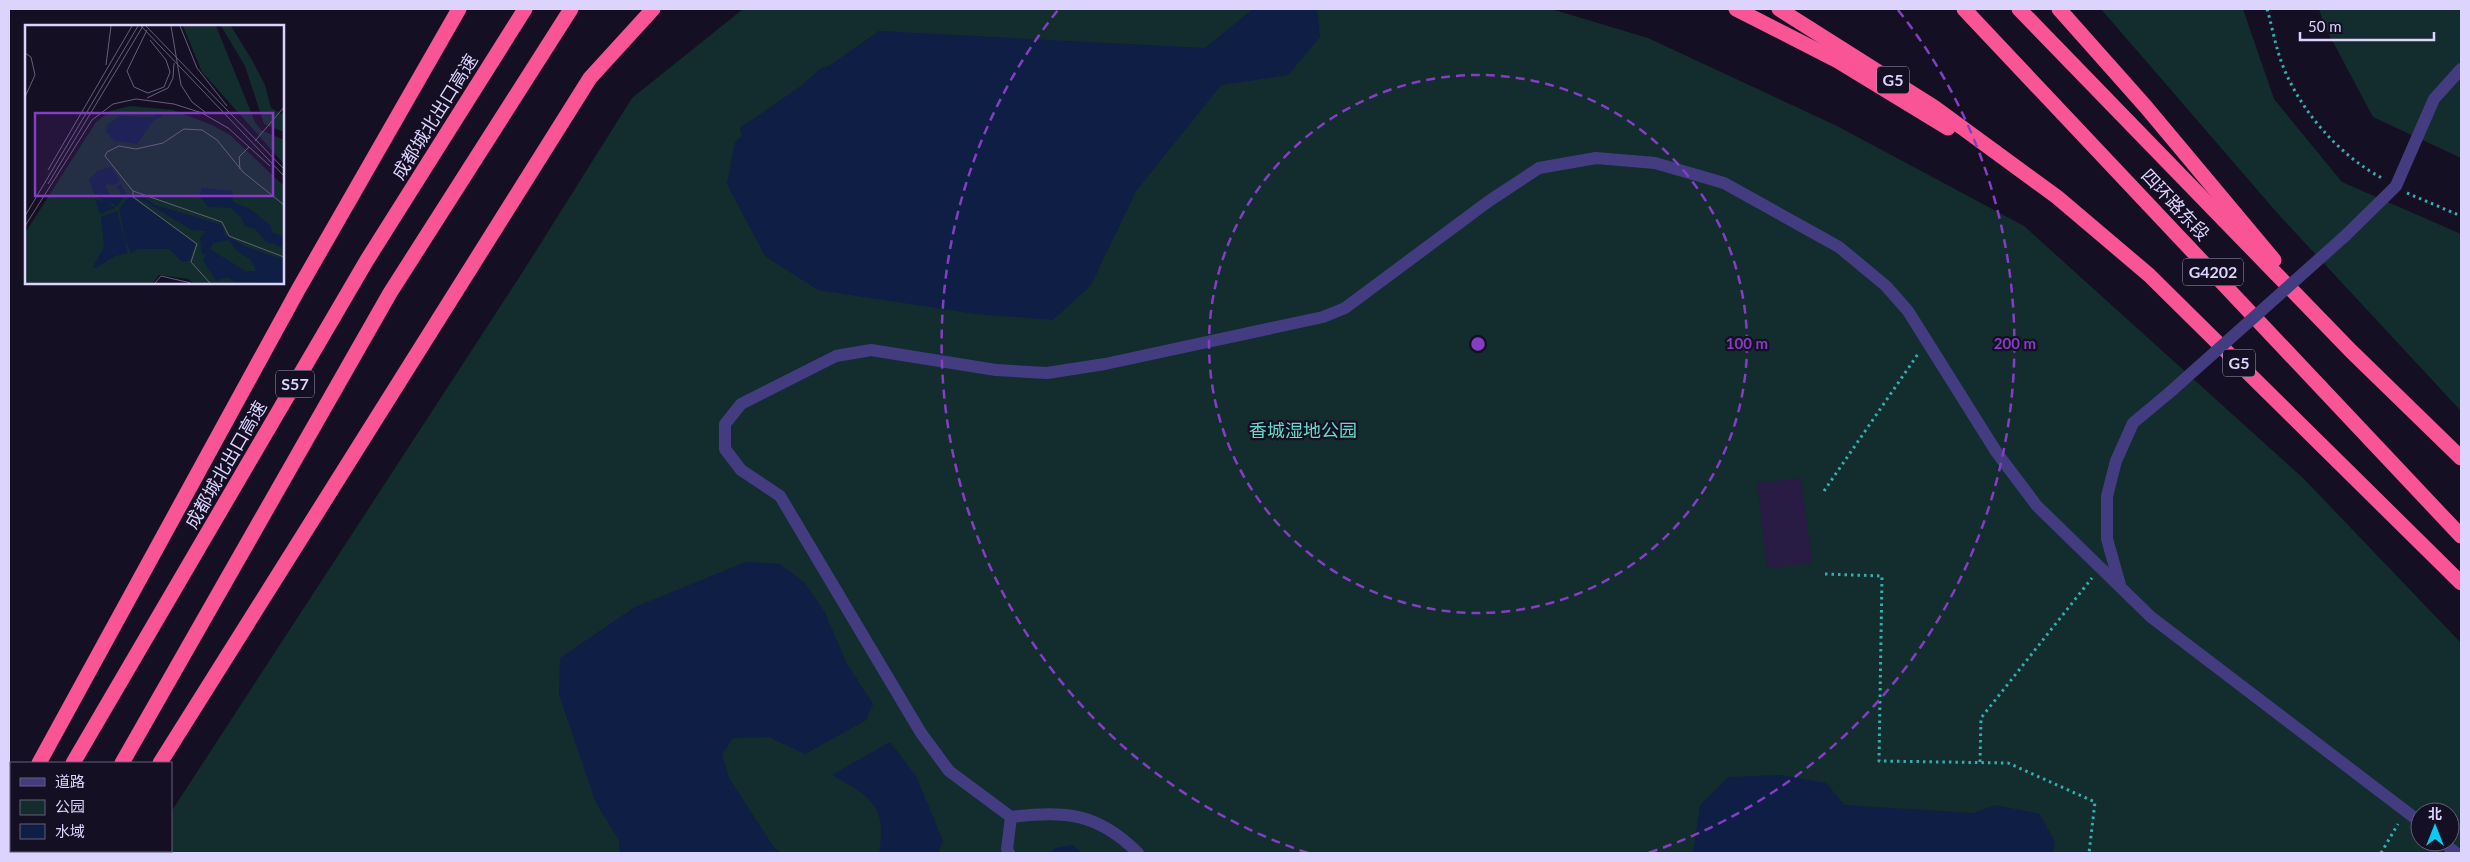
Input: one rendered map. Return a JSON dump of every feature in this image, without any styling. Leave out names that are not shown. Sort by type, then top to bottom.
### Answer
[{"type":"highway","points":[[40,762],[298,290],[458,9]]},
{"type":"highway","name":"成都城北出口高速","points":[[74,762],[367,260],[525,9]]},
{"type":"highway","name":"S57","points":[[123,762],[390,293],[571,9]]},
{"type":"highway","points":[[161,762],[590,78],[653,9]]},
{"type":"highway","points":[[1736,9],[1838,61],[2002,158]]},
{"type":"highway","name":"G5","points":[[1779,9],[1934,107],[2057,197],[2149,274],[2461,583]]},
{"type":"highway","name":"四环路东段","points":[[1964,9],[2461,536]]},
{"type":"highway","name":"四环路东段","points":[[2019,9],[2351,351],[2461,458]]},
{"type":"highway","points":[[2059,9],[2152,114],[2351,351]]},
{"type":"street","points":[[2120,588],[2107,539],[2107,496],[2116,461],[2134,423],[2345,236],[2396,186],[2434,100],[2461,70]]},
{"type":"street","points":[[1138,853],[1116,834],[1096,821],[1070,814],[1043,813],[1011,817],[949,771],[920,733],[780,496],[740,470],[725,449],[725,424],[740,404],[836,356],[871,350],[996,370],[1047,373],[1106,364],[1323,318],[1345,308],[1489,201],[1539,168],[1596,158],[1655,163],[1724,183],[1840,248],[1892,292],[1908,311],[1997,453],[2037,506],[2151,617],[2410,814]]},
{"type":"street","points":[[1008,853],[1011,817]]},
{"type":"path","points":[[2267,9],[2281,61],[2297,94],[2320,125],[2370,172],[2436,207],[2461,216]]},
{"type":"path","points":[[1824,491],[1927,341]]},
{"type":"path","points":[[1980,762],[1981,718],[2100,567]]},
{"type":"path","points":[[1825,574],[1882,576],[1879,761],[2008,763],[2095,802],[2089,853]]},
{"type":"path","points":[[2381,853],[2406,811]]},
{"type":"green space","name":"香城湿地公园","points":[[743,9],[1551,9],[1648,38],[1837,126],[2024,226],[2303,478],[2461,643],[2461,853],[144,853],[172,852],[172,810],[524,270],[632,98]]},
{"type":"green space","points":[[2101,9],[2243,9],[2274,99],[2342,182],[2461,234],[2461,411],[2279,215]]},
{"type":"green space","points":[[2319,9],[2461,9],[2461,158],[2373,117],[2324,25]]},
{"type":"water","points":[[1253,9],[1317,9],[1320,37],[1288,75],[1221,85],[1136,191],[1091,285],[1053,320],[976,314],[818,290],[765,256],[727,184],[735,142],[742,136],[740,128],[801,86],[821,68],[829,66],[879,31],[1205,48]]},
{"type":"water","points":[[746,562],[780,564],[805,583],[824,611],[847,664],[873,704],[866,720],[805,754],[769,737],[733,738],[722,754],[729,778],[775,849],[782,853],[620,853],[619,840],[596,803],[559,695],[560,658],[635,607]]},
{"type":"water","points":[[890,742],[916,776],[943,841],[938,853],[879,853],[881,824],[873,804],[857,790],[832,775]]},
{"type":"water","points":[[1781,775],[1826,783],[1844,805],[1973,813],[1995,805],[2040,814],[2055,842],[2053,853],[1693,853],[1700,805],[1728,777]]},
{"type":"water","points":[[1072,845],[1083,853],[1051,853],[1055,848]]},
{"type":"building","points":[[1801,478],[1812,563],[1767,568],[1757,483]]}]
